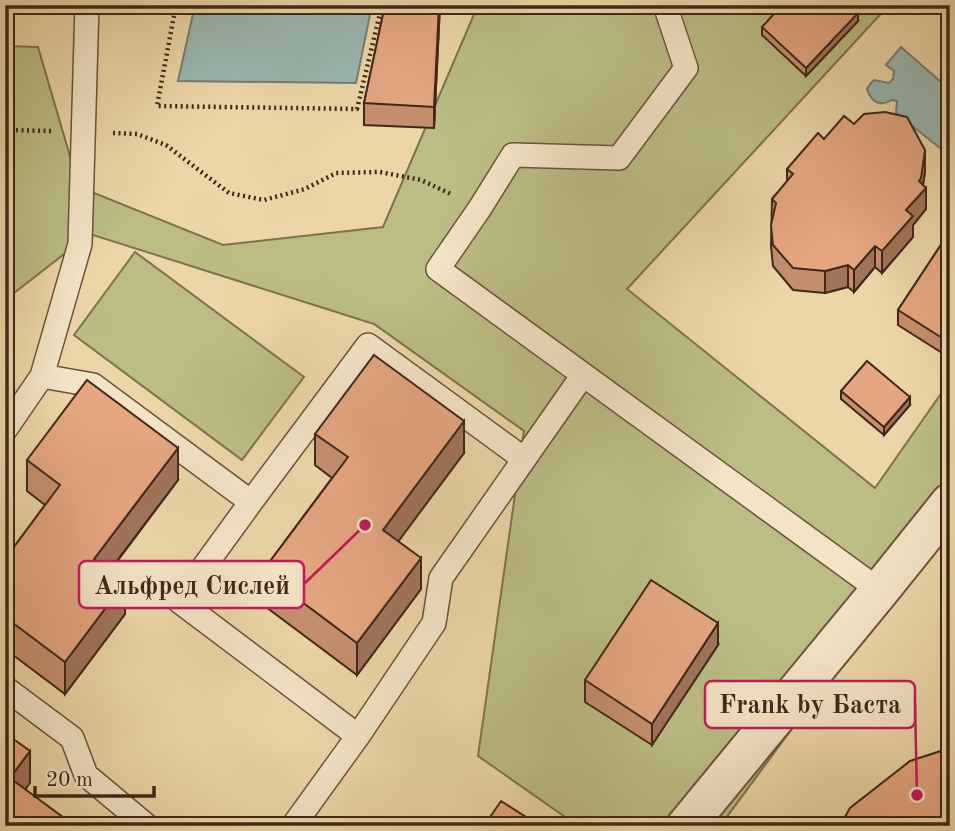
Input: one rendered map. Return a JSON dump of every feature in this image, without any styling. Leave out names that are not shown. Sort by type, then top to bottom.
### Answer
[{"type":"street","points":[[686,826],[950,503]]},
{"type":"lane","points":[[5,430],[42,376],[80,244],[87,5]]},
{"type":"lane","points":[[665,5],[686,68],[619,158],[513,155],[438,269],[868,582],[877,594]]},
{"type":"lane","points":[[358,736],[179,601],[368,345],[524,459]]},
{"type":"lane","points":[[293,826],[358,736],[433,623],[441,578],[583,375]]},
{"type":"lane","points":[[42,376],[93,385],[251,502]]},
{"type":"lane","points":[[5,688],[72,738],[86,775],[147,826]]},
{"type":"path","points":[[176,5],[157,106],[357,109],[382,5]]},
{"type":"path","points":[[5,130],[137,134],[166,145],[229,193],[264,200],[305,189],[336,173],[380,172],[421,180],[480,208]]},
{"type":"green space","points":[[478,5],[690,5],[724,12],[734,5],[889,5],[627,289],[875,488],[950,381],[950,515],[720,826],[578,826],[478,756],[524,431],[374,324],[90,234],[5,300],[5,46],[38,47],[79,187],[223,245],[383,227]]},
{"type":"green space","points":[[135,252],[304,377],[242,460],[74,335]]},
{"type":"water","points":[[195,5],[372,5],[356,83],[178,81]]},
{"type":"water","points":[[901,47],[950,90],[950,156],[896,113],[897,101],[880,103],[874,100],[867,89],[874,80],[889,83],[893,79],[894,71],[886,65]]},
{"type":"building","points":[[385,5],[439,5],[434,107],[364,103]]},
{"type":"building","points":[[782,5],[850,5],[858,13],[806,68],[762,27]]},
{"type":"building","points":[[885,112],[907,117],[925,150],[919,181],[926,188],[906,210],[913,216],[882,251],[875,246],[854,270],[848,265],[825,271],[793,268],[773,245],[771,225],[776,203],[772,199],[793,174],[787,169],[818,133],[824,139],[844,116],[854,124],[864,114]]},
{"type":"building","points":[[950,231],[950,343],[898,310]]},
{"type":"building","points":[[374,355],[464,421],[383,530],[421,558],[357,643],[262,572],[348,457],[315,434]]},
{"type":"building","points":[[867,361],[910,397],[884,427],[841,391]]},
{"type":"building","points":[[87,380],[178,448],[94,559],[125,582],[65,662],[5,617],[5,559],[60,485],[27,460]]},
{"type":"building","points":[[651,580],[718,623],[652,724],[585,680]]},
{"type":"building","points":[[5,733],[30,751],[10,778],[75,826],[5,826]]},
{"type":"building","points":[[950,748],[950,826],[840,826],[850,808],[910,761]]},
{"type":"building","points":[[501,801],[540,826],[484,826]]},
{"type":"place","name":"Альфред Сислей","points":[[365,525]]},
{"type":"place","name":"Frank by Баста","points":[[917,795]]}]
